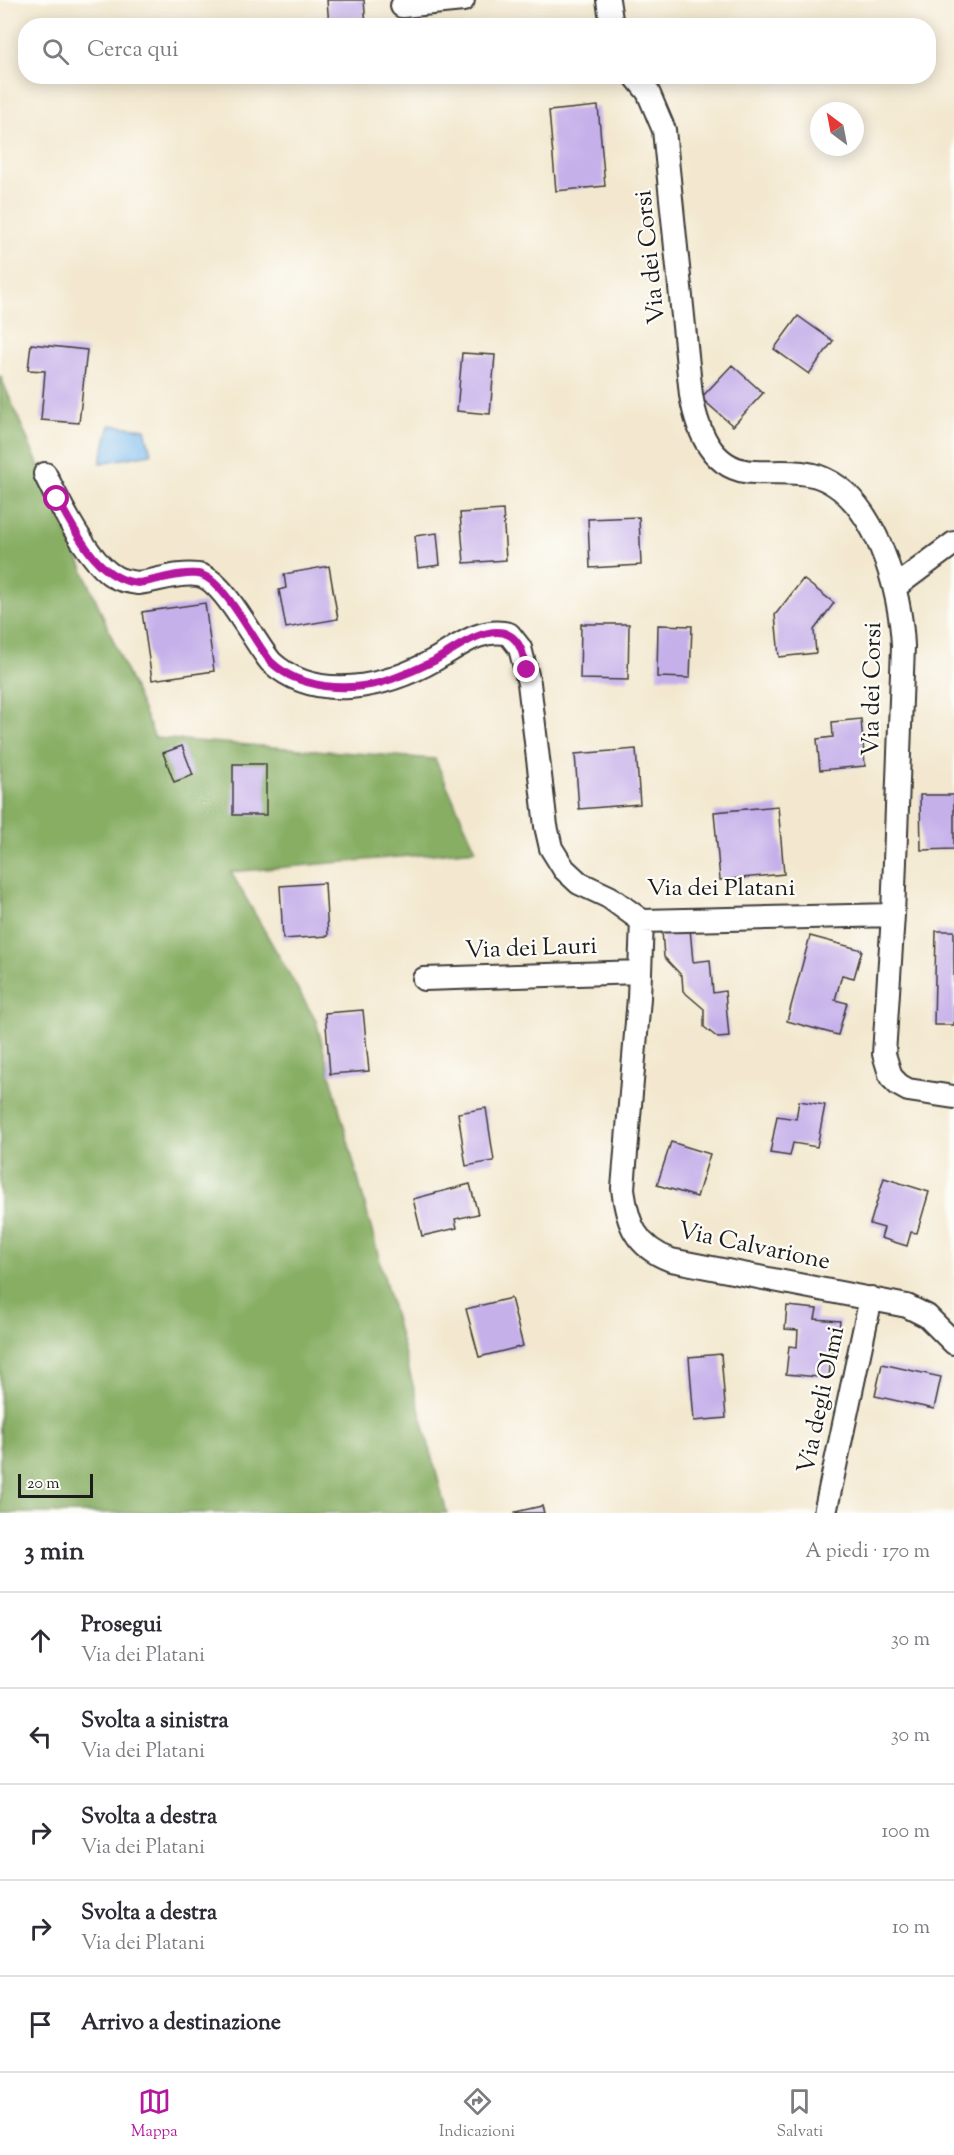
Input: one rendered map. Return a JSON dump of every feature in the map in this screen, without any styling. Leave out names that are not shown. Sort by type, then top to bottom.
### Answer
[{"type":"street","points":[[402,6],[463,0]]},
{"type":"street","points":[[608,0],[611,18]]},
{"type":"street","name":"Via dei Corsi","points":[[641,84],[654,101],[664,130],[691,395],[700,434],[720,459],[734,468],[752,472],[809,474],[829,481],[837,487],[864,515],[884,555],[895,587],[900,606],[903,646],[893,915],[884,1047],[887,1067],[891,1077],[899,1085],[908,1090],[954,1097]]},
{"type":"street","name":"Via dei Platani","points":[[45,474],[86,546],[114,577],[138,583],[188,574],[206,577],[223,591],[271,662],[280,670],[301,681],[341,687],[371,685],[390,680],[420,667],[480,636],[491,633],[509,634],[520,648],[528,677],[546,826],[551,848],[572,877],[609,897],[642,921],[893,915]]},
{"type":"street","points":[[895,587],[954,543]]},
{"type":"street","name":"Via Calvarione","points":[[642,921],[624,1188],[627,1214],[637,1236],[655,1253],[672,1260],[907,1306],[933,1320],[954,1342]]},
{"type":"street","name":"Via dei Lauri","points":[[423,979],[640,972]]},
{"type":"street","name":"Via degli Olmi","points":[[825,1513],[871,1298]]},
{"type":"green space","points":[[0,375],[155,738],[435,759],[476,850],[231,872],[316,1021],[447,1513],[0,1513]]},
{"type":"water","points":[[110,425],[145,429],[151,454],[100,463]]},
{"type":"building","points":[[327,0],[364,0],[365,18],[328,18]]},
{"type":"building","points":[[598,106],[605,186],[556,191],[549,111]]},
{"type":"building","points":[[798,316],[833,341],[809,374],[774,349]]},
{"type":"building","points":[[31,344],[87,350],[79,423],[41,420],[45,371],[28,370]]},
{"type":"building","points":[[462,353],[495,355],[490,414],[457,411]]},
{"type":"building","points":[[732,365],[763,393],[733,426],[701,398]]},
{"type":"building","points":[[503,510],[506,560],[464,563],[460,513]]},
{"type":"building","points":[[639,517],[641,565],[590,568],[588,519]]},
{"type":"building","points":[[437,533],[440,565],[418,568],[415,536]]},
{"type":"building","points":[[329,566],[338,619],[286,628],[279,590],[286,588],[284,574]]},
{"type":"building","points":[[803,579],[834,603],[814,630],[816,653],[779,657],[775,615]]},
{"type":"building","points":[[205,603],[214,671],[152,680],[142,612]]},
{"type":"building","points":[[581,624],[629,624],[628,680],[580,679]]},
{"type":"building","points":[[658,625],[692,626],[690,678],[657,677]]},
{"type":"building","points":[[861,719],[865,766],[820,770],[817,739],[833,737],[832,722]]},
{"type":"building","points":[[182,746],[193,775],[174,782],[163,753]]},
{"type":"building","points":[[636,749],[640,804],[579,809],[575,754]]},
{"type":"building","points":[[233,764],[266,764],[266,815],[233,815]]},
{"type":"building","points":[[920,795],[954,795],[954,849],[921,850]]},
{"type":"building","points":[[778,806],[784,874],[720,880],[714,812]]},
{"type":"building","points":[[325,883],[328,936],[283,939],[280,886]]},
{"type":"building","points":[[690,928],[693,962],[710,960],[713,993],[725,991],[729,1037],[718,1038],[704,1027],[704,1009],[683,991],[682,976],[664,957],[662,931]]},
{"type":"building","points":[[936,931],[954,931],[954,1025],[934,1025]]},
{"type":"building","points":[[810,936],[862,950],[854,978],[842,975],[835,1000],[847,1003],[838,1035],[787,1021]]},
{"type":"building","points":[[363,1010],[369,1071],[330,1074],[325,1013]]},
{"type":"building","points":[[799,1101],[825,1105],[817,1147],[793,1143],[790,1156],[770,1153],[777,1116],[796,1119]]},
{"type":"building","points":[[486,1108],[494,1161],[466,1166],[458,1113]]},
{"type":"building","points":[[671,1142],[710,1154],[697,1197],[657,1185]]},
{"type":"building","points":[[884,1178],[929,1192],[917,1233],[911,1232],[907,1246],[881,1238],[884,1228],[870,1224]]},
{"type":"building","points":[[470,1184],[478,1214],[455,1219],[457,1228],[422,1236],[413,1199]]},
{"type":"building","points":[[511,1298],[523,1346],[479,1357],[466,1309]]},
{"type":"building","points":[[787,1306],[817,1309],[815,1319],[840,1321],[838,1341],[832,1341],[829,1378],[786,1374],[789,1346],[797,1347],[798,1330],[785,1329]]},
{"type":"building","points":[[721,1354],[726,1418],[694,1421],[689,1357]]},
{"type":"building","points":[[882,1364],[941,1377],[934,1409],[875,1396]]},
{"type":"building","points":[[542,1506],[544,1513],[515,1513],[515,1512]]},
{"type":"route","points":[[57,499],[86,546],[114,577],[138,583],[188,574],[206,577],[223,591],[262,652],[271,662],[280,670],[301,681],[330,687],[371,685],[390,680],[420,667],[467,641],[501,632],[509,634],[515,640],[527,670]]}]
